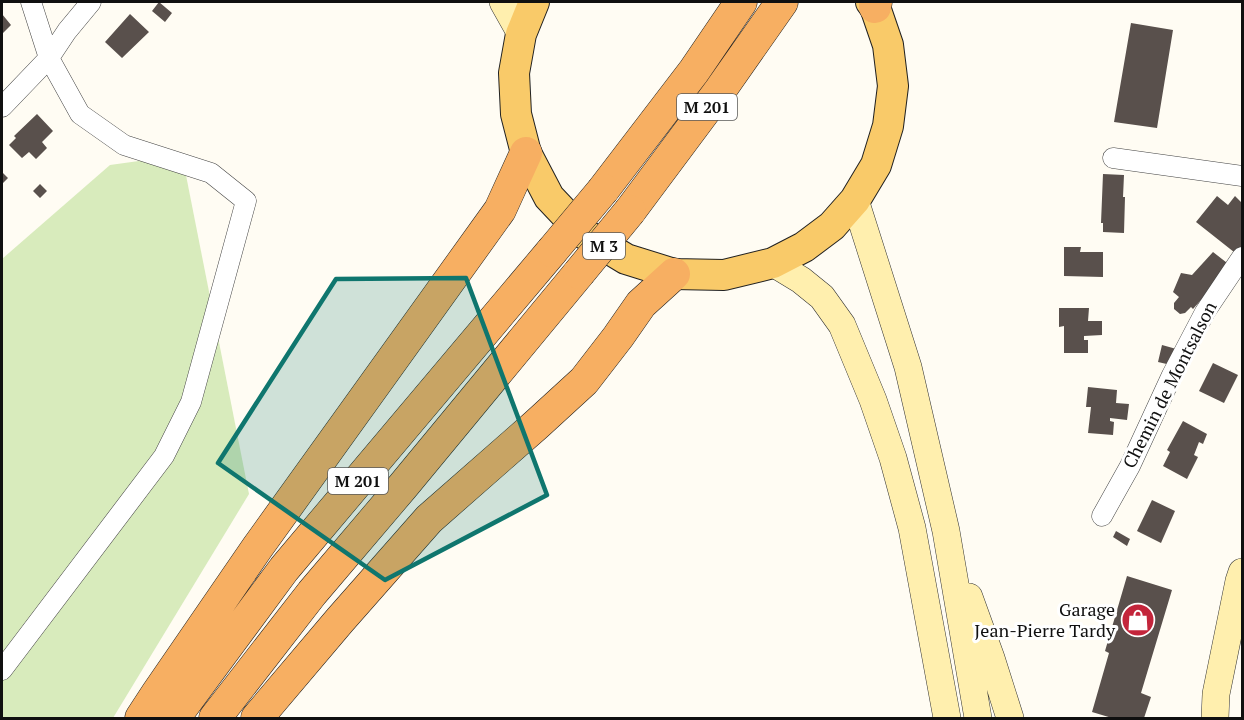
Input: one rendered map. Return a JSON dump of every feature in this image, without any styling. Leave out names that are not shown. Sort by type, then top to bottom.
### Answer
[{"type":"highway","name":"M 201","points":[[174,718],[284,569],[603,190],[694,71],[741,2]]},
{"type":"highway","name":"M 201","points":[[215,718],[312,593],[630,211],[721,89],[782,2]]},
{"type":"highway","points":[[141,718],[257,548],[500,210],[526,153]]},
{"type":"highway","points":[[257,718],[429,519],[584,381],[641,304],[674,274]]},
{"type":"main road","points":[[503,2],[521,34]]},
{"type":"main road","name":"M 3","points":[[534,2],[521,34],[514,73],[516,114],[526,153],[549,197],[583,233],[626,260],[674,274],[724,275],[773,263],[814,240],[832,226],[855,200],[876,165],[888,126],[892,86],[888,45],[874,3]]},
{"type":"main road","points":[[855,200],[908,367],[945,531],[978,718]]},
{"type":"main road","points":[[773,263],[801,280],[822,297],[842,324],[873,400],[893,458],[912,528],[947,718]]},
{"type":"main road","points":[[945,531],[992,658],[1010,718]]},
{"type":"main road","points":[[1215,718],[1216,694],[1242,572]]},
{"type":"street","points":[[2,670],[165,456],[191,402],[246,201],[211,173],[124,145],[80,114],[49,58],[31,2]]},
{"type":"street","points":[[2,107],[49,58],[67,31],[91,2]]},
{"type":"street","points":[[1113,158],[1242,176]]},
{"type":"street","name":"Chemin de Montsalson","points":[[1102,516],[1131,465],[1172,375],[1205,312],[1242,257]]},
{"type":"highlighted area","points":[[466,278],[547,495],[385,580],[218,463],[336,279]]},
{"type":"green space","points":[[182,155],[249,494],[113,718],[2,718],[2,259],[110,165]]},
{"type":"building","points":[[159,2],[172,13],[165,22],[152,11]]},
{"type":"building","points":[[2,14],[11,25],[2,34]]},
{"type":"building","points":[[130,14],[149,32],[122,58],[105,42]]},
{"type":"building","points":[[1131,23],[1173,30],[1157,128],[1114,122]]},
{"type":"building","points":[[37,114],[53,131],[42,142],[47,148],[36,159],[29,152],[22,158],[9,145],[16,138],[14,136]]},
{"type":"building","points":[[2,172],[8,178],[2,184]]},
{"type":"building","points":[[1103,174],[1124,175],[1124,233],[1103,232],[1103,223],[1101,223]]},
{"type":"building","points":[[40,184],[47,191],[40,198],[33,191]]},
{"type":"building","points":[[1217,196],[1228,205],[1235,196],[1242,203],[1242,253],[1239,256],[1196,222]]},
{"type":"building","points":[[1064,247],[1081,247],[1080,252],[1103,252],[1103,277],[1064,276]]},
{"type":"building","points":[[1213,252],[1231,266],[1193,309],[1191,307],[1185,313],[1180,314],[1174,309],[1174,303],[1179,297],[1173,292],[1181,273],[1192,275]]},
{"type":"building","points":[[1059,308],[1089,308],[1088,321],[1102,321],[1102,335],[1084,336],[1084,340],[1088,340],[1088,353],[1064,353],[1064,326],[1059,327]]},
{"type":"building","points":[[1162,345],[1180,350],[1171,365],[1158,362]]},
{"type":"building","points":[[1213,363],[1238,375],[1224,403],[1199,391]]},
{"type":"building","points":[[1088,387],[1117,390],[1116,403],[1129,404],[1127,420],[1110,418],[1110,421],[1114,422],[1113,435],[1088,433],[1091,407],[1086,407]]},
{"type":"building","points":[[1183,421],[1207,434],[1203,444],[1199,442],[1194,455],[1198,457],[1187,479],[1163,466],[1170,452],[1167,450]]},
{"type":"building","points":[[1152,500],[1175,511],[1161,543],[1137,531]]},
{"type":"building","points":[[1116,531],[1130,539],[1127,546],[1113,537]]},
{"type":"building","name":"Garage Jean-Pierre Tardy","points":[[1127,576],[1172,590],[1141,693],[1151,697],[1144,718],[1112,718],[1092,712],[1109,653],[1105,651]]},
{"type":"place","name":"Garage Jean-Pierre Tardy","points":[[1138,620]]}]
